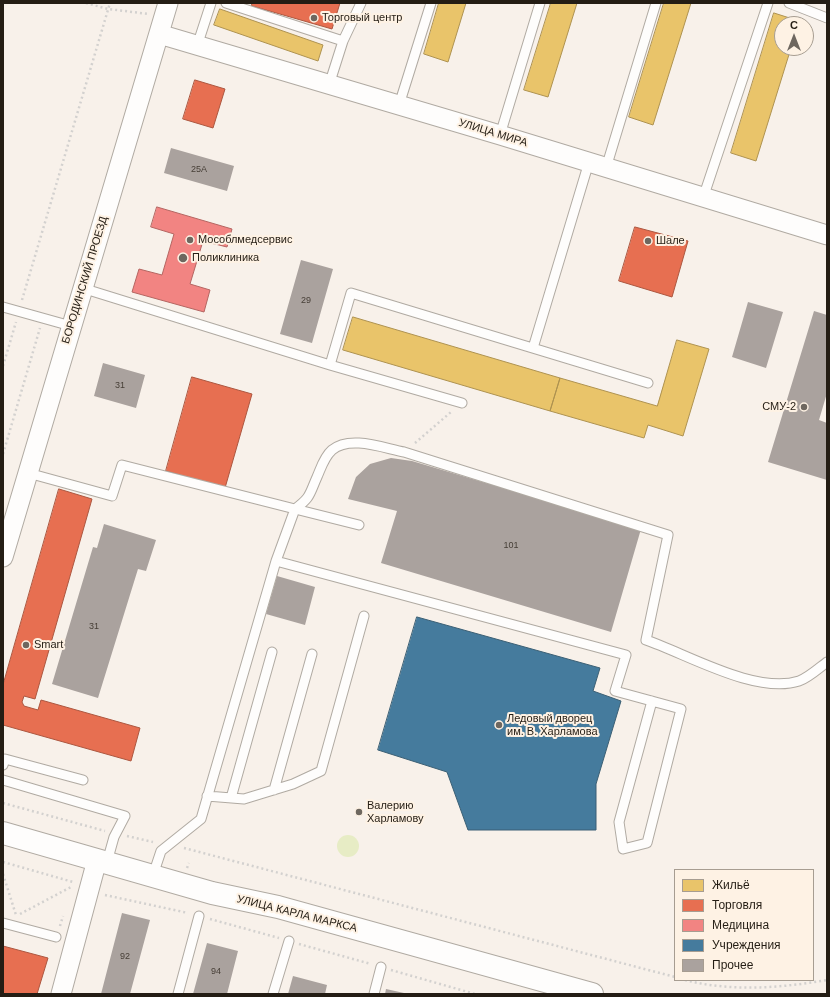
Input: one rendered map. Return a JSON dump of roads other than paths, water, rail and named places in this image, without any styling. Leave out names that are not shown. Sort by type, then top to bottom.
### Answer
[{"type":"street","name":"УЛИЦА МИРА","points":[[164,18],[197,46],[500,135],[827,235]]},
{"type":"street","name":"БОРОДИНСКИЙ ПРОЕЗД","points":[[3,557],[82,288],[164,18]]},
{"type":"street","name":"УЛИЦА КАРЛА МАРКСА","points":[[3,834],[153,875],[212,893],[278,907],[561,990],[592,994]]},
{"type":"street","points":[[61,994],[80,890],[102,861]]},
{"type":"lane","points":[[197,46],[211,3]]},
{"type":"lane","points":[[226,3],[343,41]]},
{"type":"lane","points":[[329,85],[343,41],[361,3]]},
{"type":"lane","points":[[399,105],[431,3]]},
{"type":"lane","points":[[500,135],[540,3]]},
{"type":"lane","points":[[533,348],[656,3]]},
{"type":"lane","points":[[703,198],[768,3]]},
{"type":"lane","points":[[789,3],[827,18]]},
{"type":"lane","points":[[82,288],[330,365],[462,403]]},
{"type":"lane","points":[[330,365],[351,292],[648,383]]},
{"type":"lane","points":[[3,307],[71,326]]},
{"type":"lane","points":[[153,875],[161,851],[201,819],[276,561],[294,509],[308,498],[325,458],[332,450],[342,444],[368,445],[404,452],[668,535],[646,640],[737,676],[772,684],[799,681],[827,662]]},
{"type":"lane","points":[[28,473],[112,496],[122,465],[359,525]]},
{"type":"lane","points":[[276,561],[626,655],[615,691],[652,701],[681,709],[647,843],[623,849],[619,822],[652,701]]},
{"type":"lane","points":[[208,796],[244,799],[293,784],[321,771],[364,616]]},
{"type":"lane","points":[[231,798],[272,652]]},
{"type":"lane","points":[[274,790],[312,654]]},
{"type":"lane","points":[[3,765],[5,760],[83,780]]},
{"type":"lane","points":[[3,780],[125,816],[102,861]]},
{"type":"lane","points":[[178,994],[199,916]]},
{"type":"lane","points":[[3,923],[56,937]]},
{"type":"lane","points":[[273,994],[289,941]]},
{"type":"lane","points":[[374,994],[381,967]]},
{"type":"place","name":"Торговый центр","points":[[314,18]]},
{"type":"place","name":"Мособлмедсервис","points":[[190,240]]},
{"type":"place","name":"Шале","points":[[648,241]]},
{"type":"place","name":"Поликлиника","points":[[183,258]]},
{"type":"place","name":"СМУ-2","points":[[804,407]]},
{"type":"place","name":"Smart","points":[[26,645]]},
{"type":"place","name":"Ледовый дворец им. В. Харламова","points":[[499,725]]},
{"type":"place","name":"Валерию Харламову","points":[[359,812]]}]
